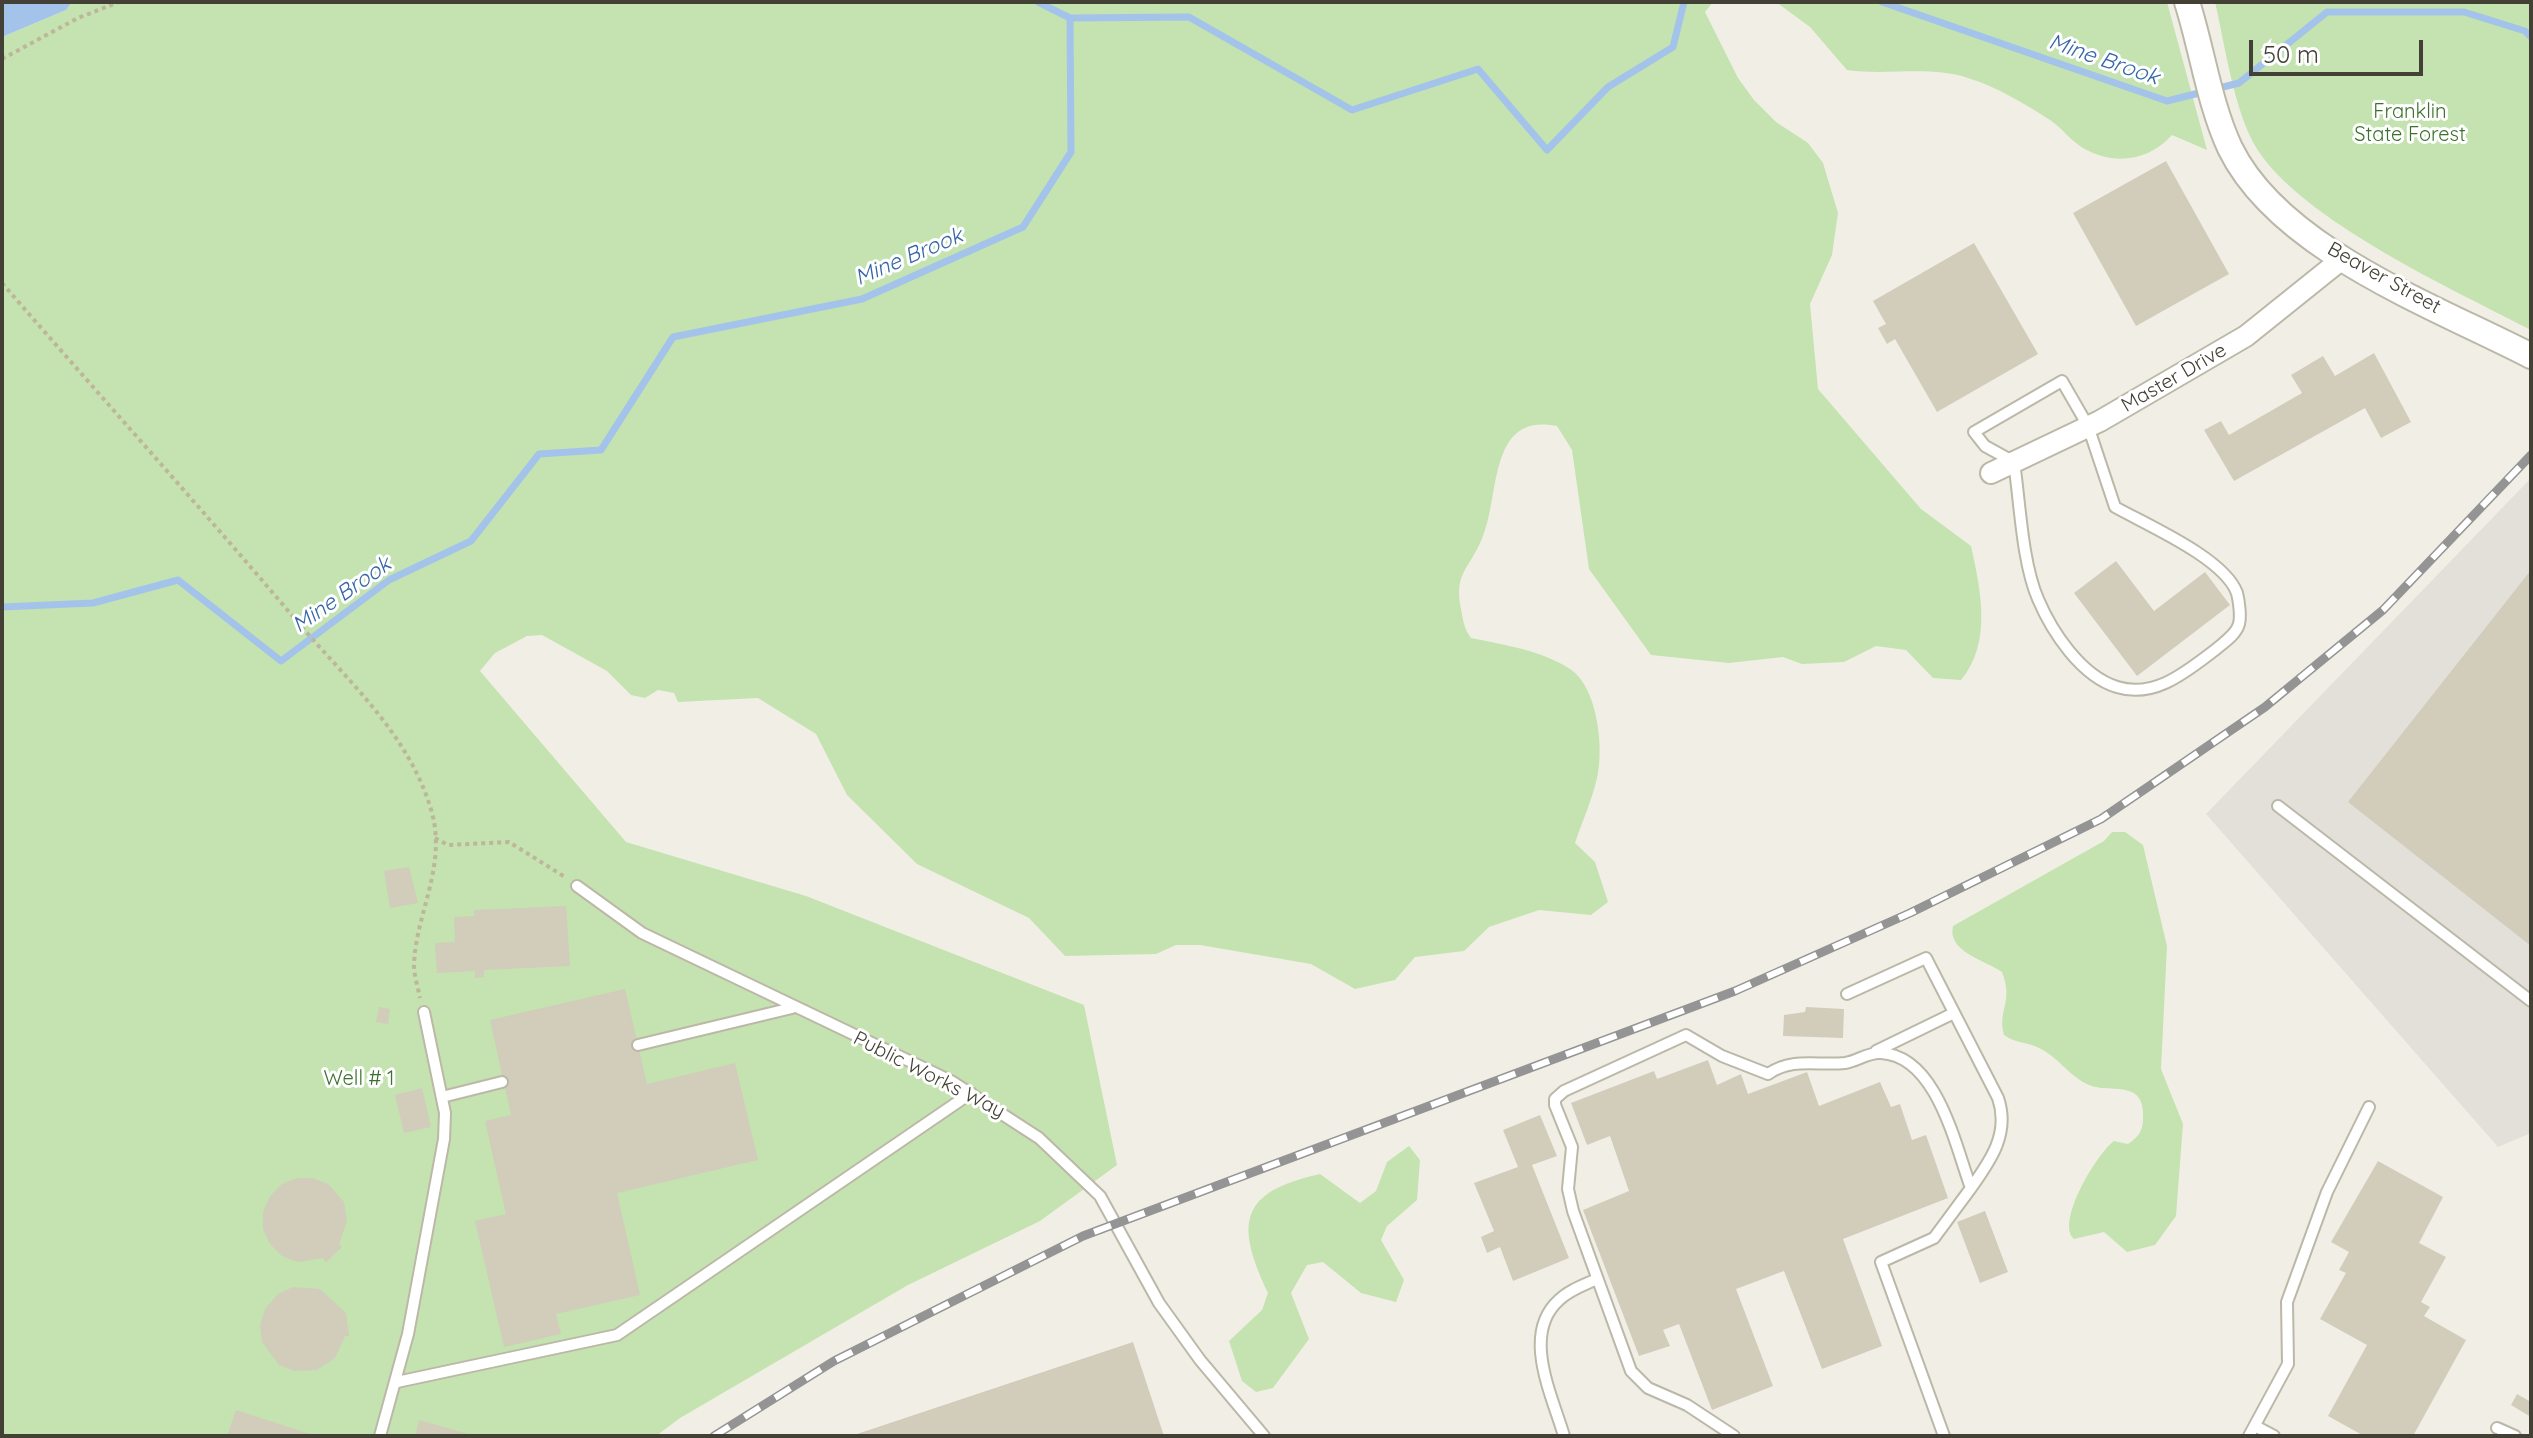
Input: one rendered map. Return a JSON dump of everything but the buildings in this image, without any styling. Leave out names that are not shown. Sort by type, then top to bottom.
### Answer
[{"type":"street","name":"Beaver Street","points":[[2187,2],[2229,146],[2252,184],[2280,214],[2342,259],[2531,356]]},
{"type":"street","name":"Master Drive","points":[[1991,473],[2088,426],[2246,336],[2342,259]]},
{"type":"lane","points":[[2062,381],[2088,426],[2115,507],[2206,559],[2236,592],[2239,623],[2233,635],[2178,678],[2133,690],[2115,687],[2069,651],[2037,598],[2014,462],[1985,446],[1974,432],[2062,381]]},
{"type":"lane","points":[[2278,806],[2531,1001]]},
{"type":"lane","name":"Public Works Way","points":[[577,886],[642,933],[971,1093],[1049,1146],[1100,1196],[1159,1303],[1200,1360],[1264,1436]]},
{"type":"lane","points":[[1847,994],[1926,958],[1998,1098],[2004,1123],[1988,1164],[1934,1238],[1881,1262],[1944,1436]]},
{"type":"lane","points":[[638,1045],[792,1008]]},
{"type":"lane","points":[[380,1436],[397,1382],[444,1139],[442,1097],[424,1012]]},
{"type":"lane","points":[[1734,1436],[1687,1405],[1637,1380],[1631,1371],[1573,1211],[1568,1189],[1572,1147],[1555,1105],[1559,1095],[1686,1035],[1722,1056],[1768,1074],[1796,1063],[1850,1062],[1954,1013]]},
{"type":"lane","points":[[1871,1054],[1897,1058],[1923,1073],[1971,1188]]},
{"type":"lane","points":[[442,1097],[502,1082]]},
{"type":"lane","points":[[397,1382],[617,1335],[971,1093]]},
{"type":"lane","points":[[2274,1436],[2252,1431],[2288,1364],[2287,1302],[2327,1192],[2369,1107]]},
{"type":"lane","points":[[1564,1436],[1543,1361],[1540,1329],[1558,1300],[1597,1279]]},
{"type":"lane","points":[[2497,1428],[2515,1436]]},
{"type":"path","points":[[2,59],[78,18],[119,2]]},
{"type":"path","points":[[2,283],[399,741],[427,798],[435,838],[429,900],[416,949],[414,970],[424,1012]]},
{"type":"path","points":[[435,838],[448,845],[513,843],[577,886]]},
{"type":"shaded area","points":[[2531,478],[2531,1133],[2498,1147],[2206,814]]},
{"type":"green space","name":"Well # 1","points":[[72,2],[1713,2],[1705,12],[1738,78],[1776,122],[1808,143],[1823,163],[1838,213],[1832,255],[1810,304],[1818,389],[1921,509],[1971,546],[1980,598],[1977,650],[1961,680],[1933,678],[1906,650],[1876,646],[1844,662],[1802,664],[1783,657],[1729,663],[1651,655],[1589,569],[1572,450],[1557,426],[1535,425],[1519,432],[1500,460],[1483,536],[1461,578],[1459,597],[1462,617],[1471,638],[1522,649],[1559,662],[1579,678],[1587,690],[1597,719],[1599,766],[1575,843],[1595,862],[1608,902],[1591,915],[1539,910],[1489,927],[1464,951],[1415,957],[1395,980],[1355,989],[1311,964],[1200,945],[1176,945],[1156,954],[1065,956],[1029,918],[917,864],[847,795],[816,734],[758,698],[678,702],[674,693],[658,690],[645,698],[631,695],[607,671],[542,635],[527,636],[495,653],[480,671],[626,842],[806,896],[1084,1005],[1117,1165],[1040,1221],[908,1285],[680,1418],[656,1436],[2,1436],[2,37],[66,10]]},
{"type":"green space","points":[[1776,2],[2167,2],[2207,150],[2172,135],[2153,151],[2142,155],[2119,159],[2107,157],[2083,148],[2054,123],[2021,102],[1968,78],[1923,71],[1847,70],[1810,27]]},
{"type":"green space","name":"Franklin State Forest","points":[[2215,2],[2531,2],[2531,330],[2382,252],[2308,202],[2279,176],[2257,149],[2242,116]]},
{"type":"green space","points":[[2112,832],[2125,832],[2143,845],[2167,946],[2161,1069],[2183,1124],[2176,1216],[2155,1245],[2127,1252],[2104,1232],[2074,1239],[2070,1219],[2080,1188],[2098,1159],[2114,1141],[2128,1144],[2139,1133],[2143,1119],[2139,1098],[2125,1090],[2089,1085],[2046,1052],[2004,1035],[2002,1019],[2006,991],[2002,972],[1961,949],[1953,935],[1953,926],[2104,841]]},
{"type":"green space","points":[[1409,1146],[1420,1160],[1417,1200],[1387,1226],[1381,1240],[1404,1280],[1396,1302],[1361,1293],[1323,1262],[1307,1265],[1291,1293],[1309,1339],[1273,1388],[1256,1392],[1242,1381],[1229,1341],[1262,1310],[1268,1293],[1257,1269],[1249,1229],[1251,1214],[1259,1201],[1293,1181],[1320,1174],[1360,1203],[1376,1191],[1387,1162]]},
{"type":"water","points":[[2,2],[72,2],[66,10],[2,37]]},
{"type":"waterway","points":[[1038,2],[1070,18]]},
{"type":"waterway","name":"Mine Brook","points":[[2,607],[93,603],[178,580],[281,661],[389,580],[471,541],[539,454],[601,450],[673,337],[862,299],[1023,227],[1071,152],[1070,18],[1189,17],[1352,110],[1478,69],[1547,150],[1608,87],[1673,47],[1684,2]]},
{"type":"waterway","name":"Mine Brook","points":[[1882,2],[2167,101],[2239,83],[2327,12],[2464,12],[2525,31],[2531,37]]},
{"type":"railway","points":[[714,1436],[834,1361],[1083,1236],[1735,991],[1910,913],[2101,819],[2265,707],[2383,610],[2531,455]]}]
